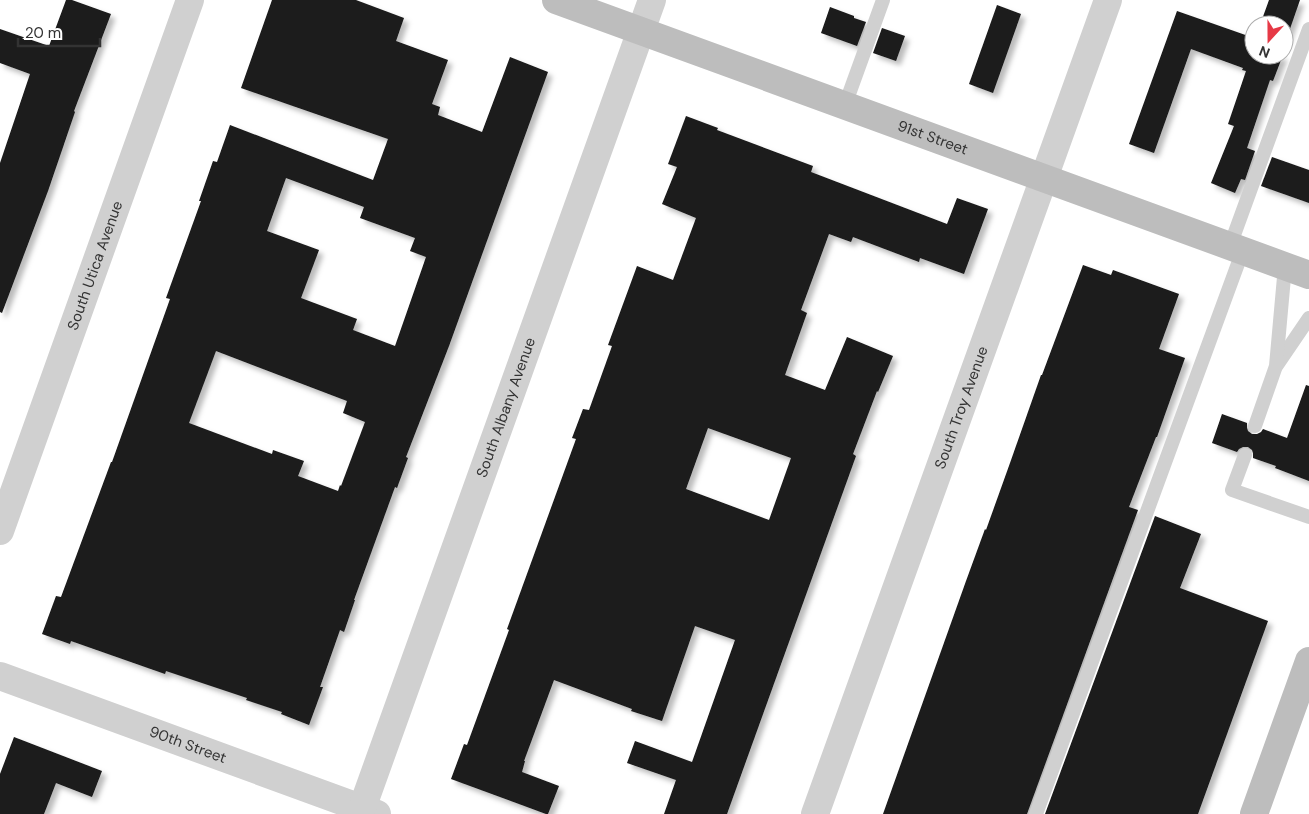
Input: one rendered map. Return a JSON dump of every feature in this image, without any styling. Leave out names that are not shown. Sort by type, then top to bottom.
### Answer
[{"type":"street","name":"South Utica Avenue","points":[[0,530],[190,0]]},
{"type":"street","name":"91st Street","points":[[556,0],[1297,270]]},
{"type":"street","name":"South Albany Avenue","points":[[366,812],[652,0]]},
{"type":"street","name":"South Troy Avenue","points":[[815,814],[1108,0]]},
{"type":"street","points":[[1254,814],[1309,661]]},
{"type":"street","name":"90th Street","points":[[0,676],[366,812]]},
{"type":"lane","points":[[845,106],[883,0]]},
{"type":"lane","points":[[1036,814],[1236,248],[1309,29]]},
{"type":"lane","points":[[1255,426],[1276,366],[1297,270]]},
{"type":"lane","points":[[1276,366],[1309,318]]},
{"type":"lane","points":[[1245,455],[1232,490],[1309,517]]},
{"type":"building","points":[[66,0],[72,0],[111,14],[74,111],[48,191],[2,313],[0,312],[0,163],[30,74],[0,63],[0,29],[49,46]]},
{"type":"building","points":[[272,0],[356,0],[404,18],[396,41],[448,60],[432,104],[440,107],[438,115],[482,132],[510,57],[548,72],[449,346],[406,457],[408,458],[397,488],[395,487],[344,632],[340,630],[320,687],[323,687],[309,725],[281,714],[282,712],[246,700],[247,698],[166,671],[165,674],[71,641],[70,644],[42,634],[56,596],[61,597],[112,462],[170,299],[166,298],[201,201],[199,201],[213,161],[217,162],[230,125],[373,180],[388,139],[241,88]],"holes":[[[286,178],[364,207],[360,218],[415,238],[410,251],[426,257],[395,346],[353,330],[357,319],[301,298],[319,250],[267,231]],[[216,351],[347,401],[343,413],[365,422],[338,491],[298,476],[304,461],[273,450],[272,454],[189,423]]]},
{"type":"building","points":[[1269,0],[1300,0],[1294,17],[1294,15],[1264,15]]},
{"type":"building","points":[[997,5],[1021,14],[993,93],[969,84]]},
{"type":"building","points":[[830,7],[866,22],[857,46],[821,33]]},
{"type":"building","points":[[1177,11],[1244,34],[1244,65],[1279,65],[1273,81],[1270,80],[1247,148],[1255,151],[1245,180],[1241,179],[1235,193],[1211,183],[1234,126],[1228,124],[1246,71],[1242,70],[1243,68],[1191,49],[1154,153],[1129,144]]},
{"type":"building","points":[[882,28],[905,36],[896,61],[873,53]]},
{"type":"building","points":[[686,116],[718,128],[717,130],[813,166],[811,172],[947,224],[957,198],[988,209],[964,274],[920,258],[919,262],[853,237],[851,242],[829,234],[801,310],[807,313],[785,375],[825,390],[847,337],[893,356],[877,391],[853,454],[856,456],[727,814],[664,814],[676,780],[627,763],[635,741],[692,762],[735,640],[695,626],[662,721],[631,711],[632,709],[554,680],[524,761],[522,772],[559,786],[548,814],[546,814],[451,779],[464,744],[467,745],[509,630],[507,629],[576,439],[572,438],[583,409],[589,410],[612,346],[608,345],[637,266],[673,280],[696,218],[662,204],[677,167],[668,164]],"holes":[[[708,428],[791,458],[769,520],[686,489]]]},
{"type":"building","points":[[1272,157],[1309,170],[1309,203],[1261,186]]},
{"type":"building","points":[[1083,265],[1111,275],[1113,270],[1179,294],[1159,349],[1185,358],[1157,437],[1129,507],[1138,510],[1027,814],[883,814],[1041,375]]},
{"type":"building","points":[[1306,385],[1309,386],[1309,481],[1253,458],[1252,450],[1248,447],[1243,447],[1237,452],[1212,443],[1222,414],[1247,423],[1248,431],[1252,434],[1257,434],[1263,429],[1287,438]]},
{"type":"building","points":[[1155,516],[1201,534],[1180,588],[1268,621],[1198,814],[1045,814]]},
{"type":"building","points":[[14,737],[102,771],[92,797],[56,783],[44,814],[0,814],[0,774]]}]
